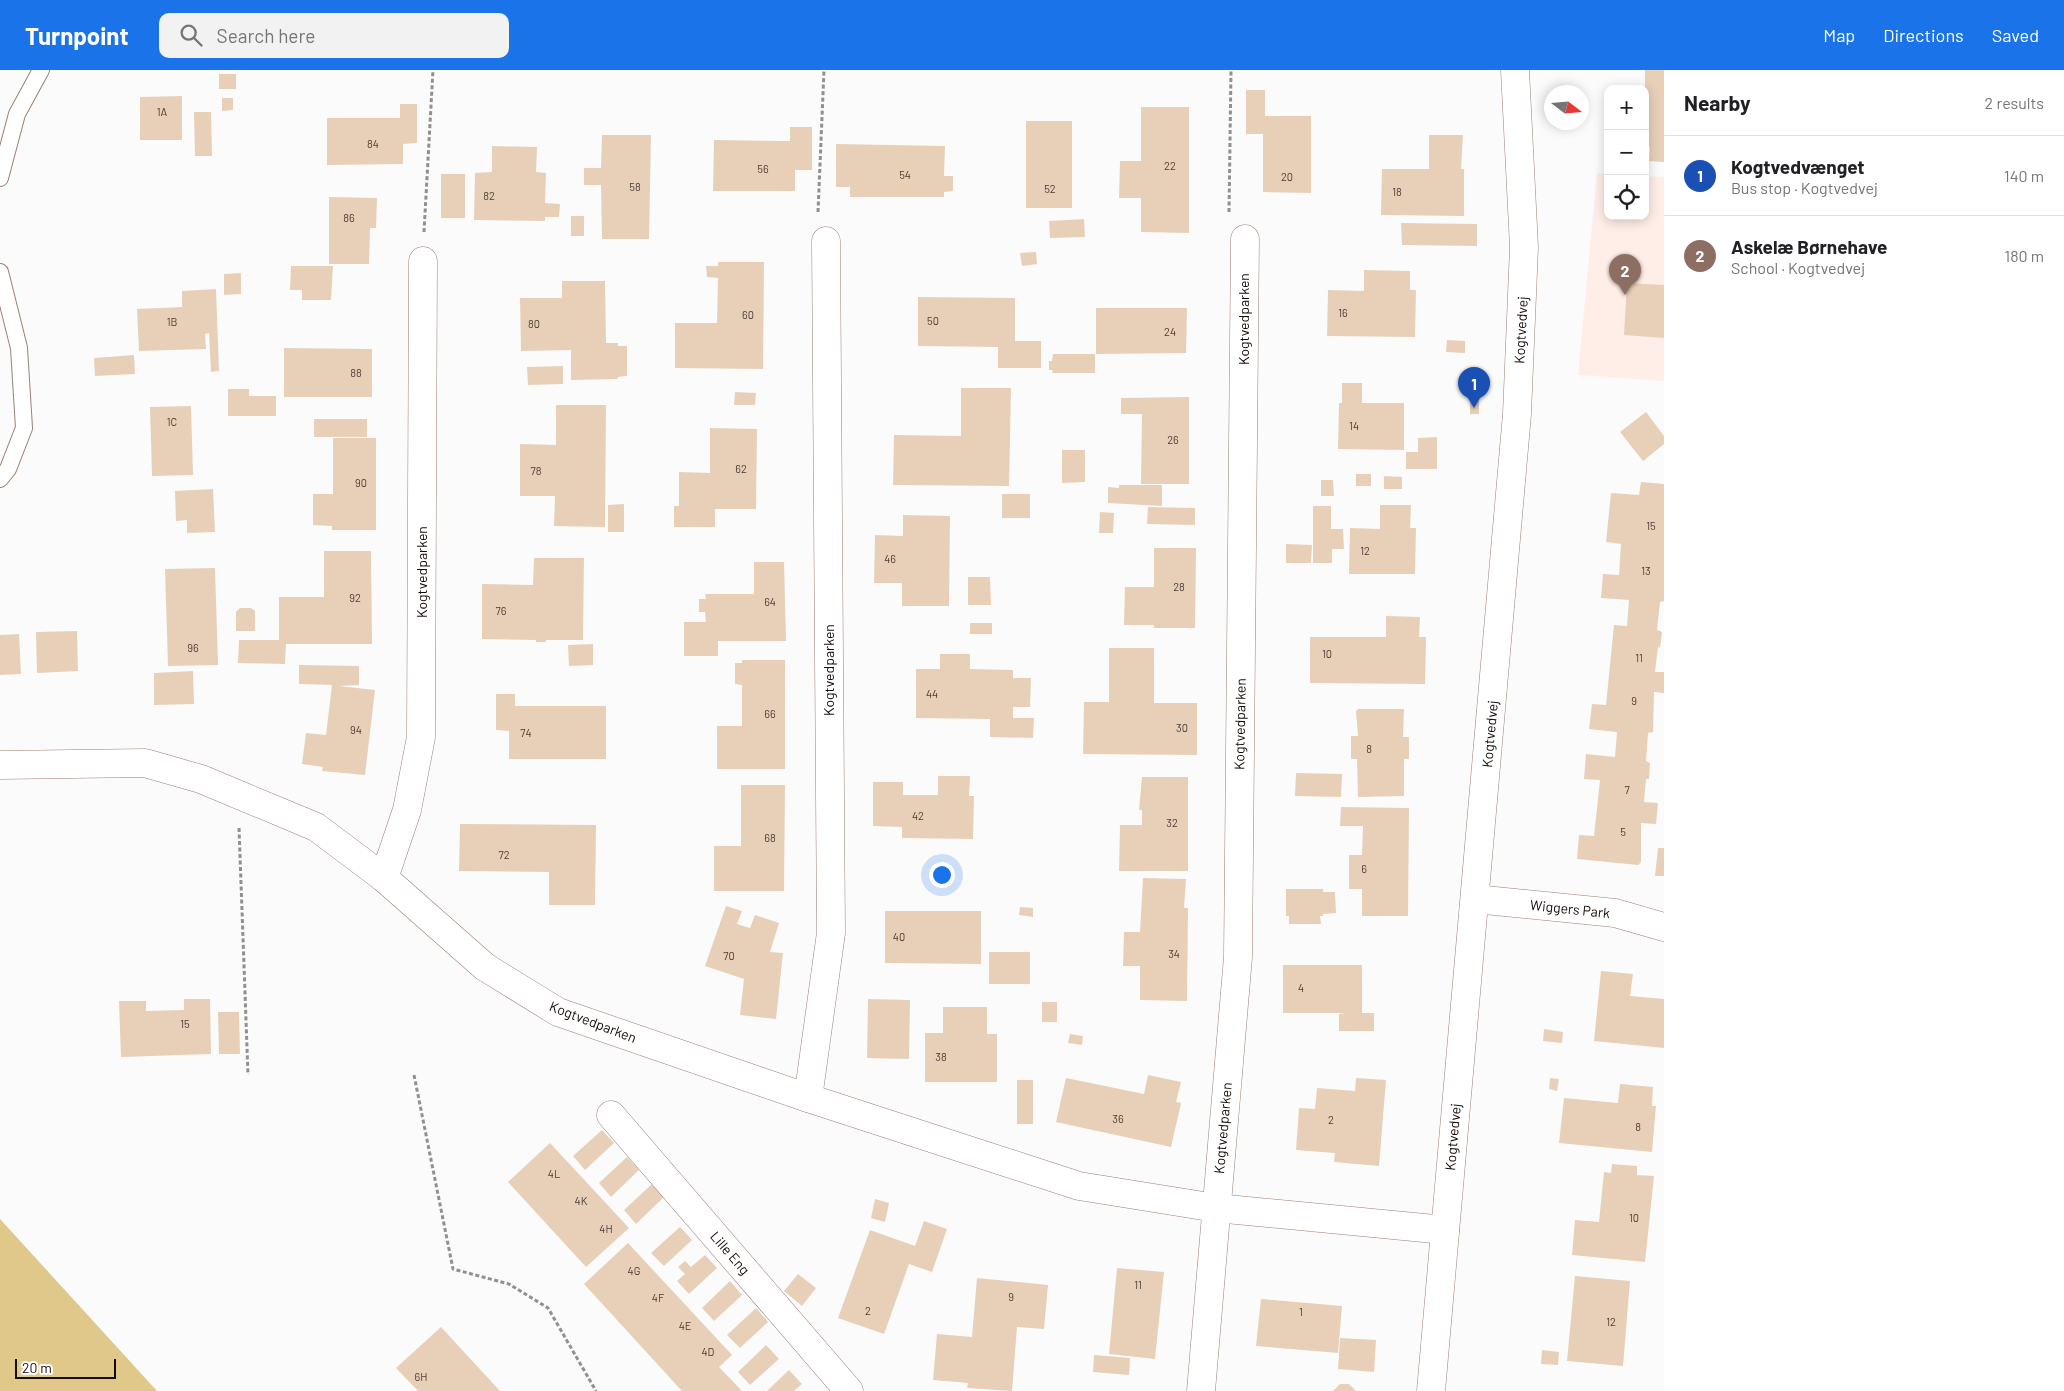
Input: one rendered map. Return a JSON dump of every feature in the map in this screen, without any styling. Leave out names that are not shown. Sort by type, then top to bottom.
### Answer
[{"type":"street","name":"Kogtvedvej","points":[[1431,1391],[1518,404],[1524,248],[1518,72]]},
{"type":"street","name":"Kogtvedparken","points":[[1201,1391],[1238,957],[1245,239]]},
{"type":"street","name":"Kogtvedparken","points":[[808,1098],[831,932],[826,240]]},
{"type":"street","name":"Kogtvedparken","points":[[384,878],[407,810],[421,737],[423,261]]},
{"type":"street","name":"Kogtvedparken","points":[[0,765],[145,763],[201,779],[316,828],[384,878],[485,967],[558,1012],[808,1098],[1079,1186],[1216,1208],[1445,1230]]},
{"type":"street","name":"Wiggers Park","points":[[1475,899],[1615,913],[1664,927]]},
{"type":"street","name":"Lille Eng","points":[[611,1115],[849,1391]]},
{"type":"lane","points":[[0,178],[17,114],[41,70]]},
{"type":"lane","points":[[0,272],[19,348],[24,428],[8,468],[0,479]]},
{"type":"path","points":[[423,261],[432,70]]},
{"type":"path","points":[[824,70],[818,214],[826,240]]},
{"type":"path","points":[[1231,70],[1229,213],[1245,239]]},
{"type":"path","points":[[240,795],[238,816],[248,1075]]},
{"type":"path","points":[[414,1075],[453,1269],[509,1284],[548,1308],[596,1391]]},
{"type":"shaded area","points":[[1597,173],[1604,174],[1604,220],[1649,220],[1649,176],[1664,177],[1664,381],[1578,375]]},
{"type":"shaded area","points":[[0,1219],[157,1391],[0,1391]]},
{"type":"building","points":[[1645,70],[1664,70],[1664,162],[1649,161],[1649,85],[1645,85]]},
{"type":"building","points":[[219,74],[236,74],[236,89],[219,89]]},
{"type":"building","points":[[1246,90],[1265,90],[1265,116],[1311,116],[1311,193],[1263,192],[1263,134],[1246,134]]},
{"type":"building","points":[[182,96],[182,140],[140,140],[140,97]]},
{"type":"building","points":[[222,98],[233,98],[233,110],[222,111]]},
{"type":"building","points":[[400,104],[417,104],[417,143],[403,144],[403,164],[327,165],[327,118],[400,118]]},
{"type":"building","points":[[1141,107],[1189,107],[1189,233],[1141,232],[1141,198],[1119,198],[1120,161],[1141,161]]},
{"type":"building","points":[[194,112],[211,112],[212,156],[195,156]]},
{"type":"building","points":[[1026,121],[1072,121],[1072,208],[1026,208]]},
{"type":"building","points":[[790,127],[812,127],[812,170],[795,170],[795,191],[713,191],[714,140],[790,141]]},
{"type":"building","points":[[602,135],[651,135],[649,239],[602,239],[601,185],[584,185],[584,168],[601,168]]},
{"type":"building","points":[[1429,135],[1463,135],[1461,169],[1464,169],[1464,216],[1381,215],[1382,169],[1429,169]]},
{"type":"building","points":[[836,144],[945,146],[944,176],[953,176],[953,191],[944,192],[944,197],[850,197],[850,187],[836,187]]},
{"type":"building","points":[[492,146],[537,147],[536,172],[546,173],[545,203],[560,204],[559,217],[545,217],[545,221],[474,220],[475,173],[492,172]]},
{"type":"building","points":[[441,174],[465,174],[465,218],[441,218]]},
{"type":"building","points":[[329,197],[377,198],[376,228],[370,228],[369,264],[329,264]]},
{"type":"building","points":[[571,216],[584,216],[584,236],[571,236]]},
{"type":"building","points":[[1084,219],[1085,237],[1050,238],[1049,221]]},
{"type":"building","points":[[1401,223],[1477,224],[1477,246],[1402,245]]},
{"type":"building","points":[[1036,252],[1037,264],[1022,266],[1020,253]]},
{"type":"building","points":[[718,262],[764,262],[763,369],[675,368],[675,323],[717,323],[718,278],[707,277],[706,266],[718,266]]},
{"type":"building","points":[[291,266],[333,266],[331,300],[302,300],[302,290],[290,290]]},
{"type":"building","points":[[1364,270],[1410,271],[1410,290],[1416,290],[1415,337],[1327,336],[1328,290],[1364,291]]},
{"type":"building","points":[[241,273],[241,294],[224,295],[224,274]]},
{"type":"building","points":[[562,281],[605,281],[606,343],[618,343],[618,346],[627,346],[627,376],[618,377],[618,379],[571,380],[571,350],[521,351],[520,298],[562,298]]},
{"type":"building","points":[[1627,283],[1664,285],[1664,338],[1624,335]]},
{"type":"building","points":[[216,289],[219,371],[211,372],[209,333],[205,334],[206,349],[139,351],[137,309],[182,307],[182,291]]},
{"type":"building","points":[[918,297],[1015,298],[1015,341],[1041,341],[1041,368],[998,368],[998,347],[918,346]]},
{"type":"building","points":[[1096,308],[1187,308],[1186,353],[1096,354]]},
{"type":"building","points":[[1447,340],[1465,341],[1465,353],[1446,352]]},
{"type":"building","points":[[284,348],[372,349],[372,397],[284,397]]},
{"type":"building","points":[[1053,354],[1095,354],[1095,373],[1052,373],[1053,370],[1049,370],[1049,361],[1052,361]]},
{"type":"building","points":[[134,355],[135,374],[95,376],[94,358]]},
{"type":"building","points":[[563,366],[563,384],[528,385],[527,367]]},
{"type":"building","points":[[1342,383],[1362,383],[1362,403],[1404,403],[1404,450],[1338,449],[1339,403],[1342,403]]},
{"type":"building","points":[[961,388],[1011,388],[1009,486],[893,485],[894,435],[961,436]]},
{"type":"building","points":[[228,389],[249,389],[249,396],[276,396],[276,416],[228,416]]},
{"type":"building","points":[[735,392],[756,393],[755,405],[734,405]]},
{"type":"building","points":[[1189,397],[1189,484],[1141,484],[1142,414],[1121,414],[1121,398]]},
{"type":"building","points":[[1470,401],[1479,401],[1479,414],[1470,414]]},
{"type":"building","points":[[556,405],[606,405],[605,527],[554,526],[555,496],[520,496],[520,444],[556,445]]},
{"type":"building","points":[[191,406],[193,475],[152,476],[150,407]]},
{"type":"building","points":[[1646,412],[1664,436],[1664,444],[1643,461],[1620,432]]},
{"type":"building","points":[[314,419],[367,419],[367,437],[314,437]]},
{"type":"building","points":[[710,428],[757,429],[756,509],[715,509],[715,527],[674,527],[674,506],[679,506],[679,472],[710,473]]},
{"type":"building","points":[[1437,437],[1437,469],[1406,469],[1406,452],[1418,452],[1418,438]]},
{"type":"building","points":[[333,438],[376,438],[376,530],[332,530],[332,526],[313,525],[313,494],[333,494]]},
{"type":"building","points":[[1062,450],[1085,450],[1085,482],[1062,483]]},
{"type":"building","points":[[1356,474],[1371,474],[1371,486],[1356,486]]},
{"type":"building","points":[[1384,476],[1402,477],[1402,489],[1384,489]]},
{"type":"building","points":[[1321,480],[1333,480],[1334,496],[1321,496]]},
{"type":"building","points":[[1641,482],[1664,484],[1664,601],[1660,602],[1657,630],[1662,632],[1655,672],[1664,672],[1664,693],[1654,692],[1653,732],[1648,733],[1646,761],[1650,763],[1649,779],[1646,779],[1644,802],[1658,803],[1656,824],[1641,823],[1641,862],[1638,865],[1577,859],[1579,835],[1594,836],[1600,780],[1584,779],[1586,754],[1615,757],[1617,732],[1589,729],[1592,704],[1606,705],[1614,625],[1627,626],[1629,600],[1601,598],[1603,574],[1619,575],[1621,544],[1606,542],[1611,493],[1639,495]]},
{"type":"building","points":[[1119,485],[1162,485],[1162,506],[1108,503],[1108,487],[1119,488]]},
{"type":"building","points":[[213,489],[215,532],[187,533],[187,520],[176,521],[175,491]]},
{"type":"building","points":[[1002,494],[1030,494],[1030,518],[1002,518]]},
{"type":"building","points":[[624,504],[624,532],[608,532],[608,505]]},
{"type":"building","points":[[1380,505],[1411,505],[1410,528],[1416,528],[1415,574],[1349,574],[1350,528],[1380,529]]},
{"type":"building","points":[[1313,506],[1331,506],[1331,529],[1343,529],[1344,549],[1332,549],[1332,563],[1313,563]]},
{"type":"building","points":[[1148,507],[1195,508],[1195,525],[1147,524]]},
{"type":"building","points":[[1100,512],[1114,513],[1113,533],[1099,533]]},
{"type":"building","points":[[903,515],[950,516],[949,606],[902,606],[902,583],[874,583],[875,535],[903,536]]},
{"type":"building","points":[[1286,544],[1312,545],[1311,563],[1286,563]]},
{"type":"building","points":[[1154,548],[1196,548],[1195,628],[1154,628],[1154,625],[1124,625],[1125,587],[1154,587]]},
{"type":"building","points":[[324,551],[371,551],[372,644],[286,644],[285,664],[238,663],[239,640],[279,640],[279,597],[324,597]]},
{"type":"building","points":[[534,558],[584,558],[583,640],[546,640],[546,642],[536,642],[536,640],[482,639],[482,584],[533,585]]},
{"type":"building","points":[[754,562],[784,562],[786,641],[718,641],[718,656],[684,656],[684,622],[706,622],[705,612],[699,612],[699,599],[706,599],[705,594],[754,594]]},
{"type":"building","points":[[215,568],[218,665],[168,666],[165,569]]},
{"type":"building","points":[[968,577],[990,577],[991,605],[968,605]]},
{"type":"building","points":[[240,608],[251,608],[255,611],[255,631],[236,631],[236,612]]},
{"type":"building","points":[[1386,616],[1420,617],[1419,637],[1426,637],[1425,684],[1310,683],[1310,637],[1386,637]]},
{"type":"building","points":[[970,623],[992,623],[992,634],[970,634]]},
{"type":"building","points":[[77,631],[78,671],[37,673],[36,632]]},
{"type":"building","points":[[19,634],[21,674],[0,675],[0,635]]},
{"type":"building","points":[[593,644],[593,665],[569,666],[568,645]]},
{"type":"building","points":[[1109,648],[1154,648],[1154,703],[1197,703],[1197,755],[1083,754],[1084,702],[1109,702]]},
{"type":"building","points":[[940,654],[970,654],[970,669],[1013,670],[1013,678],[1031,678],[1030,707],[1013,707],[1013,718],[1034,718],[1033,738],[990,737],[990,719],[916,718],[916,669],[940,669]]},
{"type":"building","points":[[742,660],[785,660],[785,769],[717,769],[717,726],[742,726],[742,685],[735,684],[735,663],[742,663]]},
{"type":"building","points":[[299,665],[359,666],[359,685],[339,686],[375,690],[365,775],[322,771],[323,767],[302,764],[306,733],[326,735],[332,685],[299,684]]},
{"type":"building","points":[[193,671],[194,704],[154,705],[154,673]]},
{"type":"building","points":[[496,694],[515,694],[515,706],[606,706],[606,759],[509,759],[509,731],[496,730]]},
{"type":"building","points":[[1358,709],[1404,709],[1403,737],[1409,737],[1409,759],[1404,759],[1404,796],[1358,797],[1357,759],[1351,759],[1351,736],[1358,736],[1356,711]]},
{"type":"building","points":[[1296,773],[1342,774],[1341,797],[1295,796]]},
{"type":"building","points":[[938,776],[970,776],[969,796],[974,796],[973,839],[902,838],[902,827],[873,826],[873,782],[903,782],[903,795],[938,795]]},
{"type":"building","points":[[1142,777],[1188,777],[1188,871],[1119,871],[1120,825],[1142,825],[1142,810],[1139,810]]},
{"type":"building","points":[[741,785],[785,785],[784,891],[714,891],[714,846],[741,846]]},
{"type":"building","points":[[1341,807],[1409,808],[1408,916],[1362,916],[1362,889],[1349,889],[1349,855],[1362,855],[1363,826],[1340,826]]},
{"type":"building","points":[[460,824],[596,825],[595,905],[549,905],[549,872],[459,871]]},
{"type":"building","points":[[1658,848],[1664,848],[1664,876],[1655,876]]},
{"type":"building","points":[[1143,878],[1186,879],[1184,908],[1188,908],[1187,1001],[1140,1000],[1140,966],[1123,966],[1124,932],[1140,932]]},
{"type":"building","points":[[1286,889],[1323,889],[1323,892],[1335,892],[1336,913],[1320,916],[1321,924],[1289,924],[1289,916],[1286,916]]},
{"type":"building","points":[[726,906],[742,911],[737,924],[750,928],[755,915],[779,923],[770,952],[783,953],[776,1019],[740,1015],[744,979],[705,966]]},
{"type":"building","points":[[1020,907],[1033,908],[1033,917],[1019,915]]},
{"type":"building","points":[[885,911],[981,911],[981,964],[885,963]]},
{"type":"building","points":[[989,952],[1030,952],[1030,984],[989,984]]},
{"type":"building","points":[[1283,965],[1362,965],[1362,1013],[1374,1013],[1374,1031],[1339,1031],[1339,1014],[1346,1013],[1283,1013]]},
{"type":"building","points":[[1601,971],[1633,974],[1630,996],[1664,999],[1664,1048],[1594,1041]]},
{"type":"building","points":[[184,999],[210,999],[211,1054],[121,1057],[119,1001],[146,1001],[146,1011],[184,1010]]},
{"type":"building","points":[[868,999],[910,1000],[909,1059],[867,1058]]},
{"type":"building","points":[[1042,1002],[1057,1002],[1057,1022],[1042,1022]]},
{"type":"building","points":[[943,1007],[987,1007],[987,1034],[997,1034],[997,1082],[925,1082],[925,1033],[943,1033]]},
{"type":"building","points":[[218,1012],[239,1012],[240,1054],[219,1054]]},
{"type":"building","points":[[1544,1029],[1563,1032],[1562,1043],[1543,1041]]},
{"type":"building","points":[[1070,1034],[1083,1036],[1082,1045],[1068,1043]]},
{"type":"building","points":[[1148,1075],[1181,1082],[1176,1102],[1181,1103],[1171,1147],[1056,1122],[1066,1078],[1144,1094]]},
{"type":"building","points":[[1356,1078],[1386,1080],[1379,1166],[1334,1162],[1335,1153],[1296,1150],[1299,1108],[1315,1109],[1317,1088],[1355,1091]]},
{"type":"building","points":[[1550,1078],[1559,1079],[1557,1091],[1549,1089]]},
{"type":"building","points":[[1017,1080],[1033,1080],[1033,1124],[1017,1124]]},
{"type":"building","points":[[1620,1084],[1653,1087],[1652,1106],[1656,1106],[1652,1152],[1559,1143],[1564,1098],[1618,1103]]},
{"type":"building","points":[[602,1130],[614,1143],[585,1170],[573,1156]]},
{"type":"building","points":[[550,1143],[629,1228],[586,1267],[508,1182]]},
{"type":"building","points":[[627,1157],[639,1170],[611,1197],[599,1183]]},
{"type":"building","points":[[1612,1164],[1637,1166],[1637,1175],[1654,1176],[1645,1262],[1572,1255],[1575,1220],[1599,1222],[1604,1172],[1611,1173]]},
{"type":"building","points":[[652,1184],[664,1197],[636,1224],[624,1210]]},
{"type":"building","points":[[875,1199],[889,1203],[885,1222],[871,1218]]},
{"type":"building","points":[[924,1221],[947,1229],[932,1272],[909,1264],[884,1334],[838,1318],[870,1230],[915,1246]]},
{"type":"building","points":[[680,1227],[692,1240],[664,1266],[651,1253]]},
{"type":"building","points":[[628,1243],[732,1355],[719,1367],[742,1391],[682,1391],[584,1284]]},
{"type":"building","points":[[705,1255],[717,1268],[689,1294],[677,1281],[685,1274],[678,1267],[685,1261],[691,1267]]},
{"type":"building","points":[[1117,1268],[1164,1272],[1155,1359],[1109,1354]]},
{"type":"building","points":[[798,1274],[816,1288],[802,1306],[784,1291]]},
{"type":"building","points":[[1575,1276],[1630,1281],[1623,1366],[1567,1361]]},
{"type":"building","points":[[977,1278],[1048,1285],[1044,1329],[1017,1327],[1012,1391],[967,1388],[968,1383],[933,1380],[937,1334],[972,1337]]},
{"type":"building","points":[[730,1281],[742,1295],[714,1321],[702,1308]]},
{"type":"building","points":[[1261,1299],[1342,1306],[1338,1353],[1256,1346]]},
{"type":"building","points":[[756,1308],[768,1322],[740,1348],[727,1335]]},
{"type":"building","points":[[441,1327],[500,1391],[418,1391],[396,1368]]},
{"type":"building","points":[[1340,1338],[1376,1340],[1374,1372],[1338,1369]]},
{"type":"building","points":[[766,1345],[779,1359],[750,1385],[738,1372]]},
{"type":"building","points":[[1542,1350],[1559,1352],[1558,1365],[1541,1364]]},
{"type":"building","points":[[1094,1355],[1130,1358],[1129,1375],[1093,1372]]},
{"type":"building","points":[[789,1370],[802,1384],[794,1391],[767,1391]]},
{"type":"building","points":[[1340,1384],[1349,1384],[1356,1391],[1333,1391]]},
{"type":"place","name":"Askelæ Børnehave","points":[[1625,295]]},
{"type":"place","name":"Kogtvedvænget","points":[[1474,408]]}]
